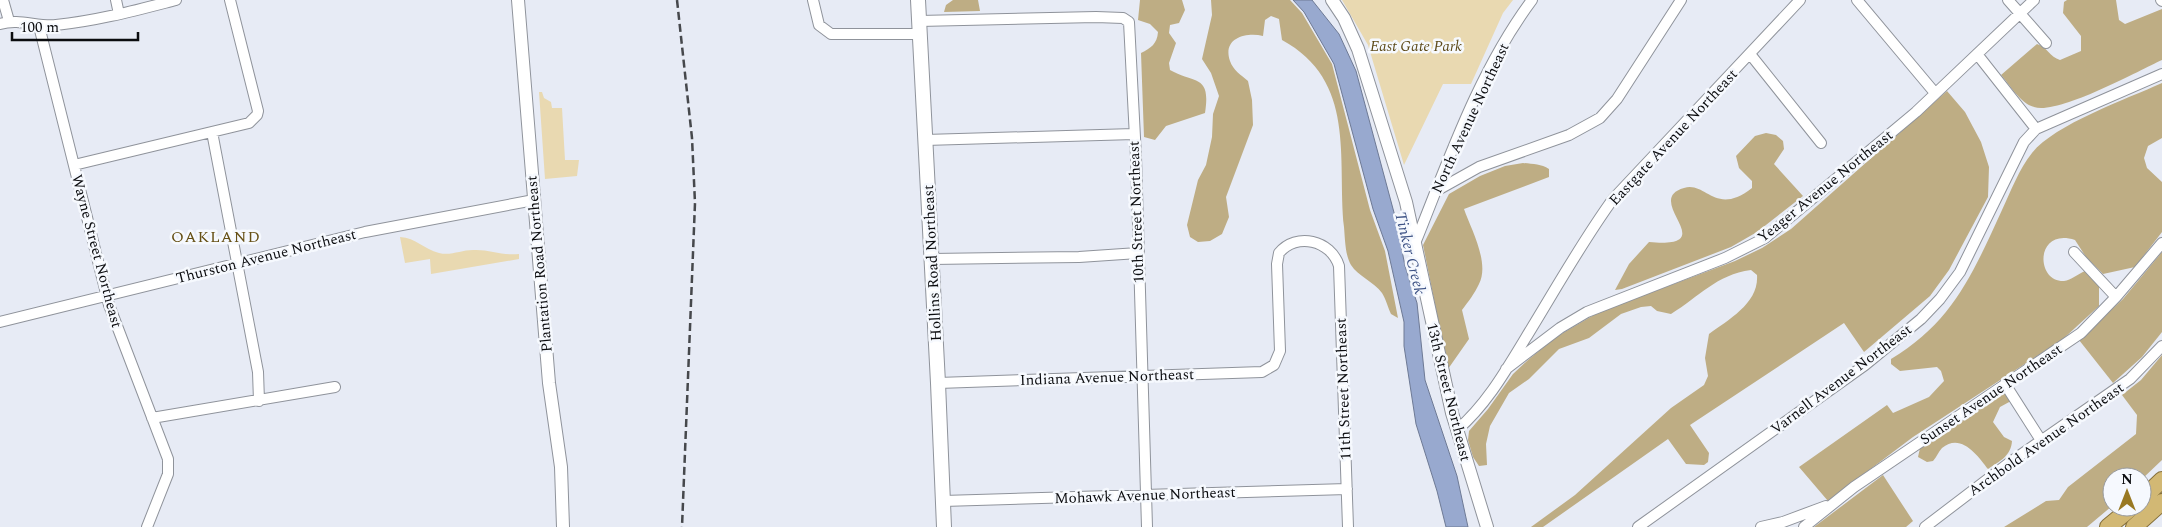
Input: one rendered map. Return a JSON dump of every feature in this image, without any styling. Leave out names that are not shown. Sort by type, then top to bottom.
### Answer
[{"type":"highway","points":[[2134,527],[2154,503],[2162,480]]},
{"type":"highway","points":[[2108,527],[2120,517]]},
{"type":"main road","name":"Hollins Road Northeast","points":[[918,0],[944,527]]},
{"type":"street","points":[[3,0],[4,23],[39,26],[75,24],[176,0]]},
{"type":"street","points":[[116,0],[119,14]]},
{"type":"street","points":[[74,165],[249,123],[257,115],[258,111],[230,0]]},
{"type":"street","name":"Plantation Road Northeast","points":[[518,0],[553,425],[560,467],[563,527]]},
{"type":"street","points":[[813,0],[819,26],[830,34],[919,27]]},
{"type":"street","name":"13th Street Northeast","points":[[1332,0],[1344,18],[1358,49],[1406,202],[1457,430],[1487,527]]},
{"type":"street","name":"North Avenue Northeast","points":[[1416,241],[1436,191],[1493,64],[1532,0]]},
{"type":"street","points":[[1436,191],[1479,167],[1569,135],[1600,118],[1617,99],[1681,0]]},
{"type":"street","name":"Eastgate Avenue Northeast","points":[[1457,430],[1481,407],[1506,370],[1596,223],[1614,199],[1800,0]]},
{"type":"street","points":[[1857,0],[1935,93]]},
{"type":"street","points":[[2008,0],[2046,43]]},
{"type":"street","name":"Yeager Avenue Northeast","points":[[1506,370],[1560,328],[1587,312],[1725,258],[1765,238],[1935,93],[2034,0]]},
{"type":"street","name":"10th Street Northeast","points":[[919,27],[1005,20],[1096,17],[1126,20],[1130,26],[1146,527]]},
{"type":"street","name":"Wayne Street Northeast","points":[[39,26],[118,331],[168,459],[169,467],[147,527]]},
{"type":"street","points":[[1750,54],[1821,143]]},
{"type":"street","points":[[1978,54],[2036,129]]},
{"type":"street","name":"Varnell Avenue Northeast","points":[[1638,527],[1865,365],[1921,319],[1940,299],[1960,272],[2024,142],[2036,129],[2162,74]]},
{"type":"street","points":[[212,132],[258,372],[259,401]]},
{"type":"street","points":[[925,140],[1134,134]]},
{"type":"street","name":"Thurston Avenue Northeast","points":[[0,322],[107,294],[365,232],[534,200]]},
{"type":"street","name":"11th Street Northeast","points":[[1274,365],[1280,351],[1277,264],[1279,253],[1288,245],[1305,242],[1322,244],[1332,252],[1338,266],[1348,527]]},
{"type":"street","name":"Sunset Avenue Northeast","points":[[1804,527],[1836,501],[2005,384],[2068,343],[2116,297],[2162,243]]},
{"type":"street","points":[[2074,252],[2116,297]]},
{"type":"street","points":[[932,259],[1079,257],[1138,253]]},
{"type":"street","name":"Archbold Avenue Northeast","points":[[1925,527],[2130,379],[2162,346]]},
{"type":"street","name":"Indiana Avenue Northeast","points":[[938,383],[1253,374],[1262,372],[1274,365]]},
{"type":"street","points":[[2005,384],[2042,442]]},
{"type":"street","points":[[152,418],[335,387]]},
{"type":"street","name":"Mohawk Avenue Northeast","points":[[943,501],[1348,489]]},
{"type":"street","points":[[1761,527],[1783,522],[1836,501]]},
{"type":"green space","name":"East Gate Park","points":[[1342,0],[1513,0],[1503,13],[1471,84],[1443,84],[1404,165],[1368,45]]},
{"type":"green space","points":[[539,92],[542,92],[544,98],[551,102],[552,108],[562,108],[565,160],[579,160],[577,176],[545,179]]},
{"type":"green space","points":[[400,237],[411,239],[439,253],[448,254],[479,250],[519,254],[519,259],[431,274],[430,259],[405,263]]},
{"type":"shaded area","points":[[953,0],[978,0],[980,11],[944,12],[946,5]]},
{"type":"shaded area","points":[[1140,0],[1182,0],[1185,10],[1179,23],[1170,25],[1169,33],[1176,43],[1169,63],[1170,70],[1199,82],[1206,92],[1205,113],[1166,126],[1155,140],[1144,137],[1141,53],[1153,45],[1158,32],[1150,24],[1138,20]]},
{"type":"shaded area","points":[[1211,0],[1290,0],[1302,13],[1332,64],[1370,210],[1385,251],[1398,318],[1391,314],[1379,289],[1358,272],[1349,261],[1342,201],[1341,148],[1333,99],[1322,77],[1306,57],[1282,40],[1279,19],[1271,16],[1265,20],[1263,36],[1243,36],[1237,38],[1229,47],[1228,53],[1231,64],[1248,81],[1252,100],[1253,125],[1226,197],[1229,217],[1222,234],[1210,241],[1198,242],[1190,237],[1187,225],[1198,180],[1206,165],[1212,137],[1213,114],[1219,96],[1211,73],[1202,59],[1212,15]]},
{"type":"shaded area","points":[[2067,0],[2116,0],[2119,20],[2125,24],[2162,9],[2162,60],[2097,91],[2060,105],[2045,108],[2034,107],[2024,102],[2001,75],[2037,44],[2060,60],[2081,51],[2081,36],[2063,13],[2064,2]]},
{"type":"shaded area","points":[[2162,83],[2162,138],[2148,146],[2144,158],[2147,168],[2162,182],[2162,232],[2135,267],[2103,274],[2086,257],[2075,240],[2062,238],[2052,241],[2046,248],[2044,256],[2044,265],[2048,273],[2055,279],[2064,281],[2085,271],[2099,286],[2099,306],[2063,339],[1913,437],[1828,501],[1799,467],[1887,405],[1893,413],[1929,397],[1944,381],[1941,371],[1937,367],[1900,371],[1891,364],[1891,359],[1912,345],[1930,329],[1959,294],[1981,255],[2027,159],[2043,142],[2074,122]]},
{"type":"shaded area","points":[[1947,91],[1965,112],[1981,142],[1989,167],[1988,197],[1949,270],[1930,296],[1864,352],[1844,323],[1690,425],[1709,453],[1708,462],[1704,465],[1686,464],[1668,439],[1543,527],[1531,527],[1575,495],[1671,408],[1704,385],[1708,376],[1705,358],[1709,334],[1734,316],[1748,302],[1756,285],[1757,275],[1751,270],[1728,276],[1671,314],[1657,311],[1651,306],[1641,307],[1621,314],[1589,338],[1559,349],[1529,379],[1509,393],[1490,426],[1486,444],[1487,465],[1479,466],[1473,457],[1468,440],[1469,431],[1488,409],[1513,374],[1556,337],[1599,312],[1735,261],[1762,248],[1791,229]]},
{"type":"shaded area","points":[[1766,133],[1776,135],[1783,141],[1784,149],[1774,164],[1803,196],[1757,232],[1731,247],[1615,290],[1629,264],[1649,242],[1671,242],[1680,238],[1682,231],[1671,202],[1673,194],[1684,188],[1692,187],[1720,199],[1729,199],[1739,196],[1752,188],[1752,181],[1739,168],[1736,156],[1755,136]]},
{"type":"shaded area","points":[[1523,163],[1546,167],[1549,169],[1549,177],[1464,209],[1481,256],[1482,276],[1476,291],[1462,310],[1469,339],[1448,369],[1423,245],[1449,194],[1480,176],[1505,166]]},
{"type":"shaded area","points":[[2162,252],[2162,332],[2142,357],[2113,383],[2079,340],[2123,299]]},
{"type":"shaded area","points":[[2162,355],[2162,460],[2152,470],[2152,467],[2102,467],[2102,514],[2087,527],[2004,527],[2046,501],[2059,500],[2068,487],[2136,434],[2137,415],[2122,395],[2141,380]]},
{"type":"shaded area","points":[[2004,391],[2011,401],[2000,407],[1993,422],[2004,437],[2012,441],[2010,451],[2001,461],[1988,469],[1974,452],[1962,444],[1956,443],[1942,448],[1933,461],[1927,462],[1918,457],[1920,448]]},
{"type":"shaded area","points":[[1883,475],[1913,521],[1906,527],[1814,527]]},
{"type":"water","points":[[1293,0],[1312,0],[1339,34],[1356,71],[1396,220],[1405,266],[1417,303],[1425,380],[1457,476],[1468,527],[1446,527],[1416,424],[1404,346],[1404,322],[1388,251],[1373,209],[1334,64],[1304,12]]},
{"type":"railway","points":[[677,0],[692,138],[695,203],[682,527]]},
{"type":"district","name":"OAKLAND","points":[[216,236]]},
{"type":"water label","name":"Tinker Creek","points":[[1411,253]]}]
